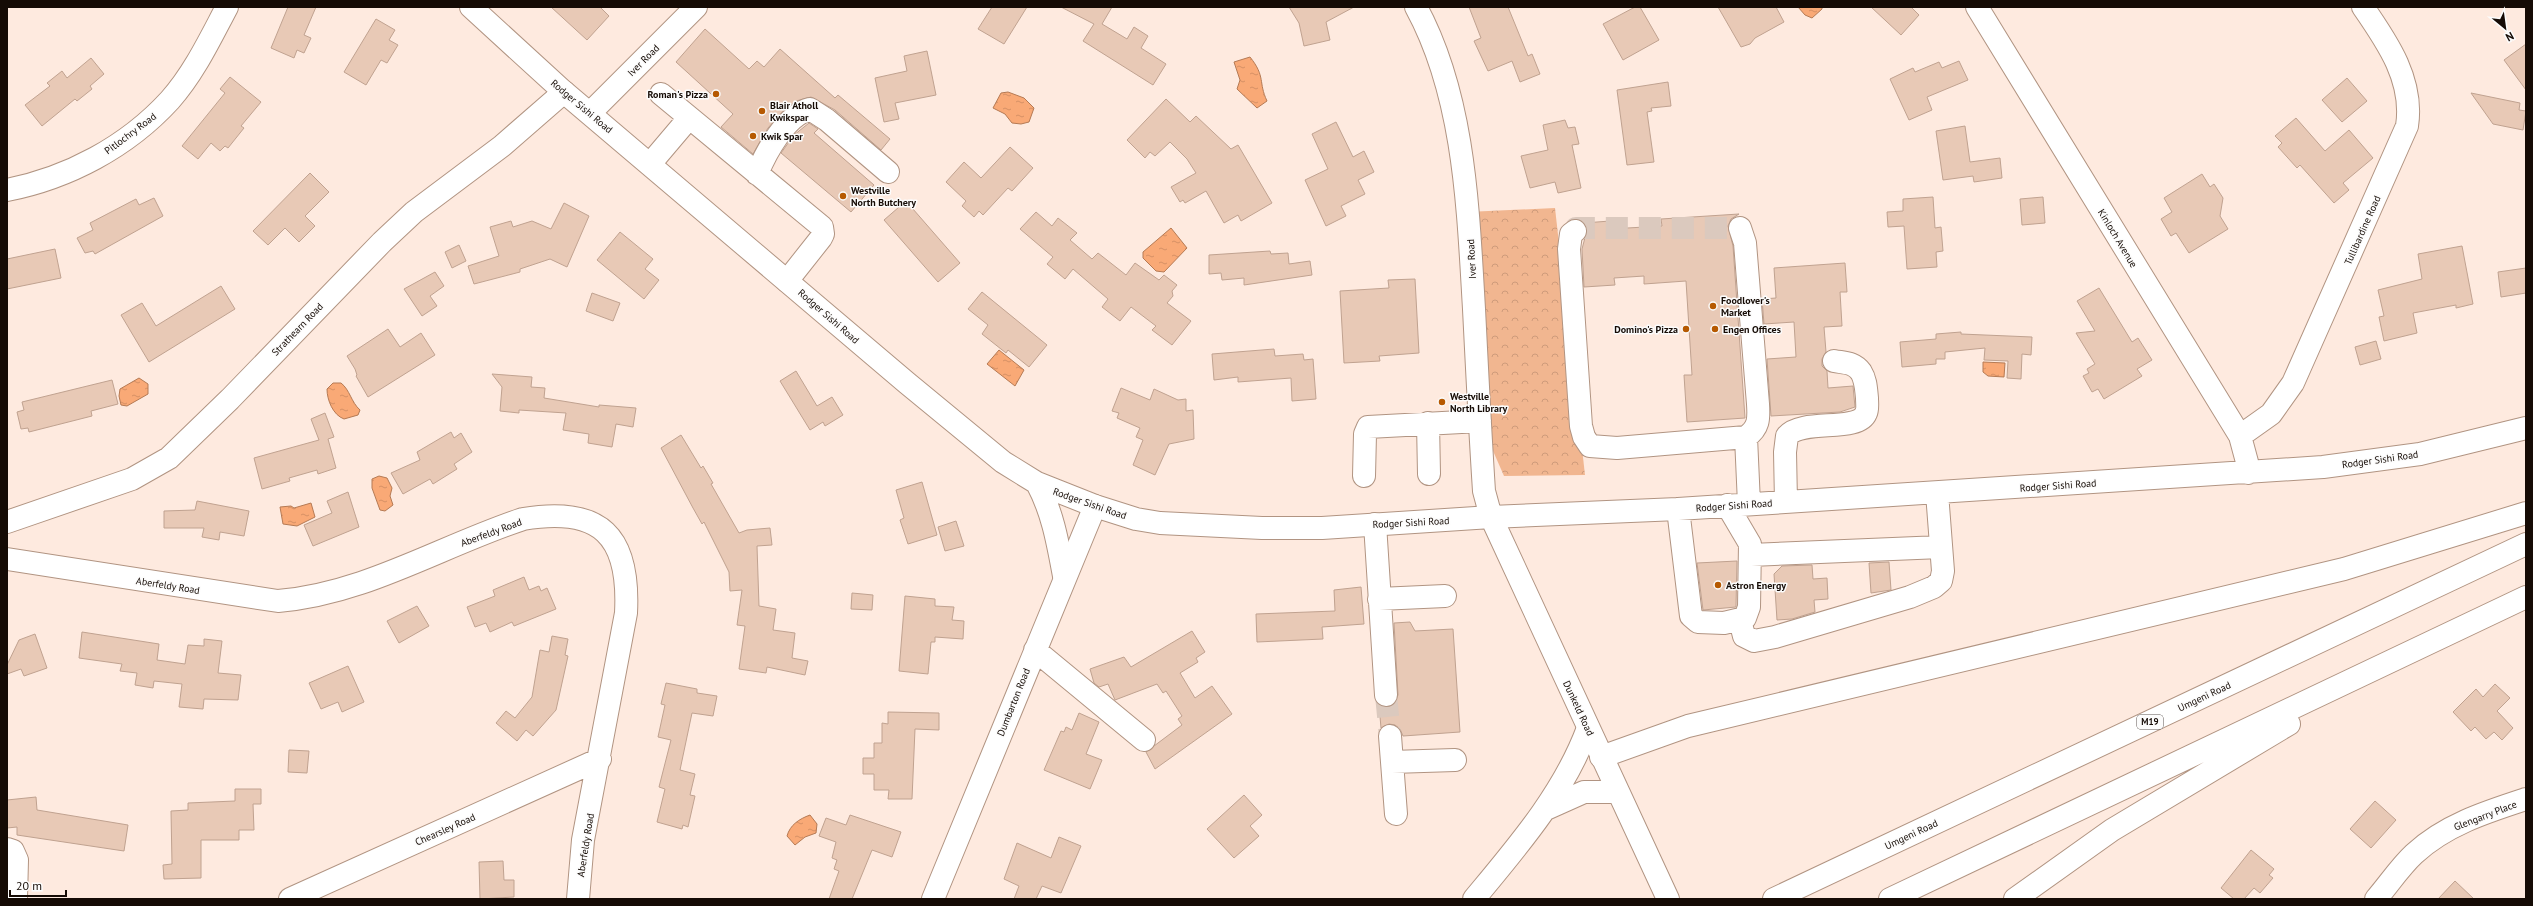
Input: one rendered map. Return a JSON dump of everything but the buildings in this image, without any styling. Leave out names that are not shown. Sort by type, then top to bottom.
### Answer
[{"type":"main road","name":"Pitlochry Road","points":[[7,190],[48,180],[76,168],[105,153],[149,121],[170,100],[190,73],[227,7]]},
{"type":"main road","name":"Rodger Sishi Road","points":[[471,7],[564,92],[1003,462],[1037,483],[1095,506],[1136,519],[1160,523],[1262,528],[1322,528],[1491,517],[1678,509],[2248,473],[2323,467],[2420,454],[2526,428]]},
{"type":"main road","name":"Iver Road","points":[[590,113],[696,7]]},
{"type":"main road","name":"Iver Road","points":[[1416,7],[1427,28],[1442,70],[1459,149],[1470,235],[1484,491],[1491,517]]},
{"type":"main road","name":"Kinloch Avenue","points":[[1977,7],[2240,436],[2247,462],[2248,473]]},
{"type":"main road","name":"Tullibardine Road","points":[[2240,436],[2271,414],[2293,383],[2407,126],[2408,96],[2404,79],[2384,39],[2363,7]]},
{"type":"main road","name":"Strathearn Road","points":[[7,522],[132,479],[169,458],[230,400],[382,242],[414,212],[502,146],[564,92]]},
{"type":"main road","points":[[661,94],[818,223],[823,230],[821,238],[787,281]]},
{"type":"main road","points":[[757,174],[768,150],[775,141],[795,117],[810,109],[827,120],[888,172]]},
{"type":"main road","points":[[650,164],[689,118]]},
{"type":"main road","points":[[1574,230],[1570,239],[1569,253],[1581,426],[1584,437],[1590,446],[1617,448],[1746,437],[1754,431],[1759,416],[1745,243],[1740,228]]},
{"type":"main road","points":[[1786,502],[1785,443],[1790,433],[1800,428],[1852,423],[1863,418],[1866,414],[1866,387],[1861,372],[1852,364],[1834,361]]},
{"type":"main road","points":[[1364,476],[1365,434],[1368,427],[1480,421]]},
{"type":"main road","points":[[1428,423],[1429,474]]},
{"type":"main road","points":[[1746,437],[1749,504]]},
{"type":"main road","points":[[1037,483],[1044,497],[1057,534],[1064,576]]},
{"type":"main road","points":[[1740,620],[1744,636],[1754,641],[1804,630],[1928,590],[1941,580],[1941,547],[1937,493]]},
{"type":"main road","points":[[1678,509],[1691,616],[1694,620],[1702,623],[1740,620],[1748,614],[1749,607],[1750,544],[1727,505]]},
{"type":"main road","name":"Dumbarton Road","points":[[933,899],[1064,576],[1095,506]]},
{"type":"main road","points":[[1601,756],[1688,726],[2344,569],[2526,514]]},
{"type":"main road","name":"Aberfeldy Road","points":[[7,559],[278,601],[313,598],[356,585],[523,519],[549,515],[573,516],[598,526],[617,546],[622,558],[627,593],[626,614],[600,759],[583,840],[578,899]]},
{"type":"main road","name":"Dunkeld Road","points":[[1491,517],[1617,792],[1667,896]]},
{"type":"main road","points":[[1375,524],[1386,695]]},
{"type":"main road","name":"Umgeni Road","points":[[1774,899],[2526,544]]},
{"type":"main road","points":[[1751,555],[1941,547]]},
{"type":"main road","points":[[1379,599],[1445,596]]},
{"type":"main road","points":[[1890,899],[2516,602]]},
{"type":"main road","points":[[2015,899],[2112,830],[2274,732],[2516,602]]},
{"type":"main road","points":[[1035,650],[1144,740]]},
{"type":"main road","points":[[1474,899],[1545,810],[1567,776],[1588,728]]},
{"type":"main road","points":[[1390,736],[1396,814]]},
{"type":"main road","name":"Chearsley Road","points":[[290,899],[600,759]]},
{"type":"main road","points":[[1392,762],[1455,760]]},
{"type":"main road","points":[[1545,810],[1584,792],[1617,792]]},
{"type":"main road","name":"Glengarry Place","points":[[2376,899],[2413,855],[2431,840],[2453,826],[2526,799]]},
{"type":"main road","points":[[7,849],[13,851],[17,860],[16,899]]},
{"type":"green space","points":[[1555,208],[1585,475],[1504,476],[1480,421],[1467,212]]},
{"type":"water","points":[[1798,7],[1822,7],[1822,9],[1812,18],[1805,15]]},
{"type":"water","points":[[1250,57],[1260,75],[1267,101],[1257,108],[1237,89],[1240,80],[1234,62]]},
{"type":"water","points":[[1008,92],[1024,98],[1034,108],[1029,122],[1021,124],[1012,123],[1005,114],[993,108],[1001,93]]},
{"type":"water","points":[[1171,228],[1187,248],[1164,272],[1156,271],[1143,258],[1143,252]]},
{"type":"water","points":[[999,350],[1024,370],[1015,386],[987,364]]},
{"type":"water","points":[[1983,362],[2005,363],[2004,377],[1988,376],[1983,372]]},
{"type":"water","points":[[139,378],[148,384],[148,394],[127,406],[121,405],[119,396],[120,389]]},
{"type":"water","points":[[333,383],[341,383],[344,386],[360,410],[358,415],[344,419],[334,411],[329,402],[327,389]]},
{"type":"water","points":[[379,476],[387,478],[392,488],[390,496],[393,505],[385,511],[380,510],[372,488],[372,479]]},
{"type":"water","points":[[311,503],[315,517],[297,526],[283,524],[280,507],[291,506],[294,508]]},
{"type":"water","points":[[810,815],[817,824],[816,833],[805,837],[795,845],[787,836],[788,832],[802,818]]},
{"type":"tunnel","points":[[1575,231],[1576,228],[1740,228]]},
{"type":"tunnel","points":[[1386,695],[1390,736]]},
{"type":"place","name":"Roman's Pizza","points":[[716,94]]},
{"type":"place","name":"Blair Atholl Kwikspar","points":[[762,111]]},
{"type":"place","name":"Kwik Spar","points":[[753,136]]},
{"type":"place","name":"Westville North Butchery","points":[[843,196]]},
{"type":"place","name":"Foodlover's Market","points":[[1713,306]]},
{"type":"place","name":"Domino's Pizza","points":[[1686,329]]},
{"type":"place","name":"Engen Offices","points":[[1715,329]]},
{"type":"place","name":"Westville North Library","points":[[1442,402]]},
{"type":"place","name":"Astron Energy","points":[[1718,585]]}]
